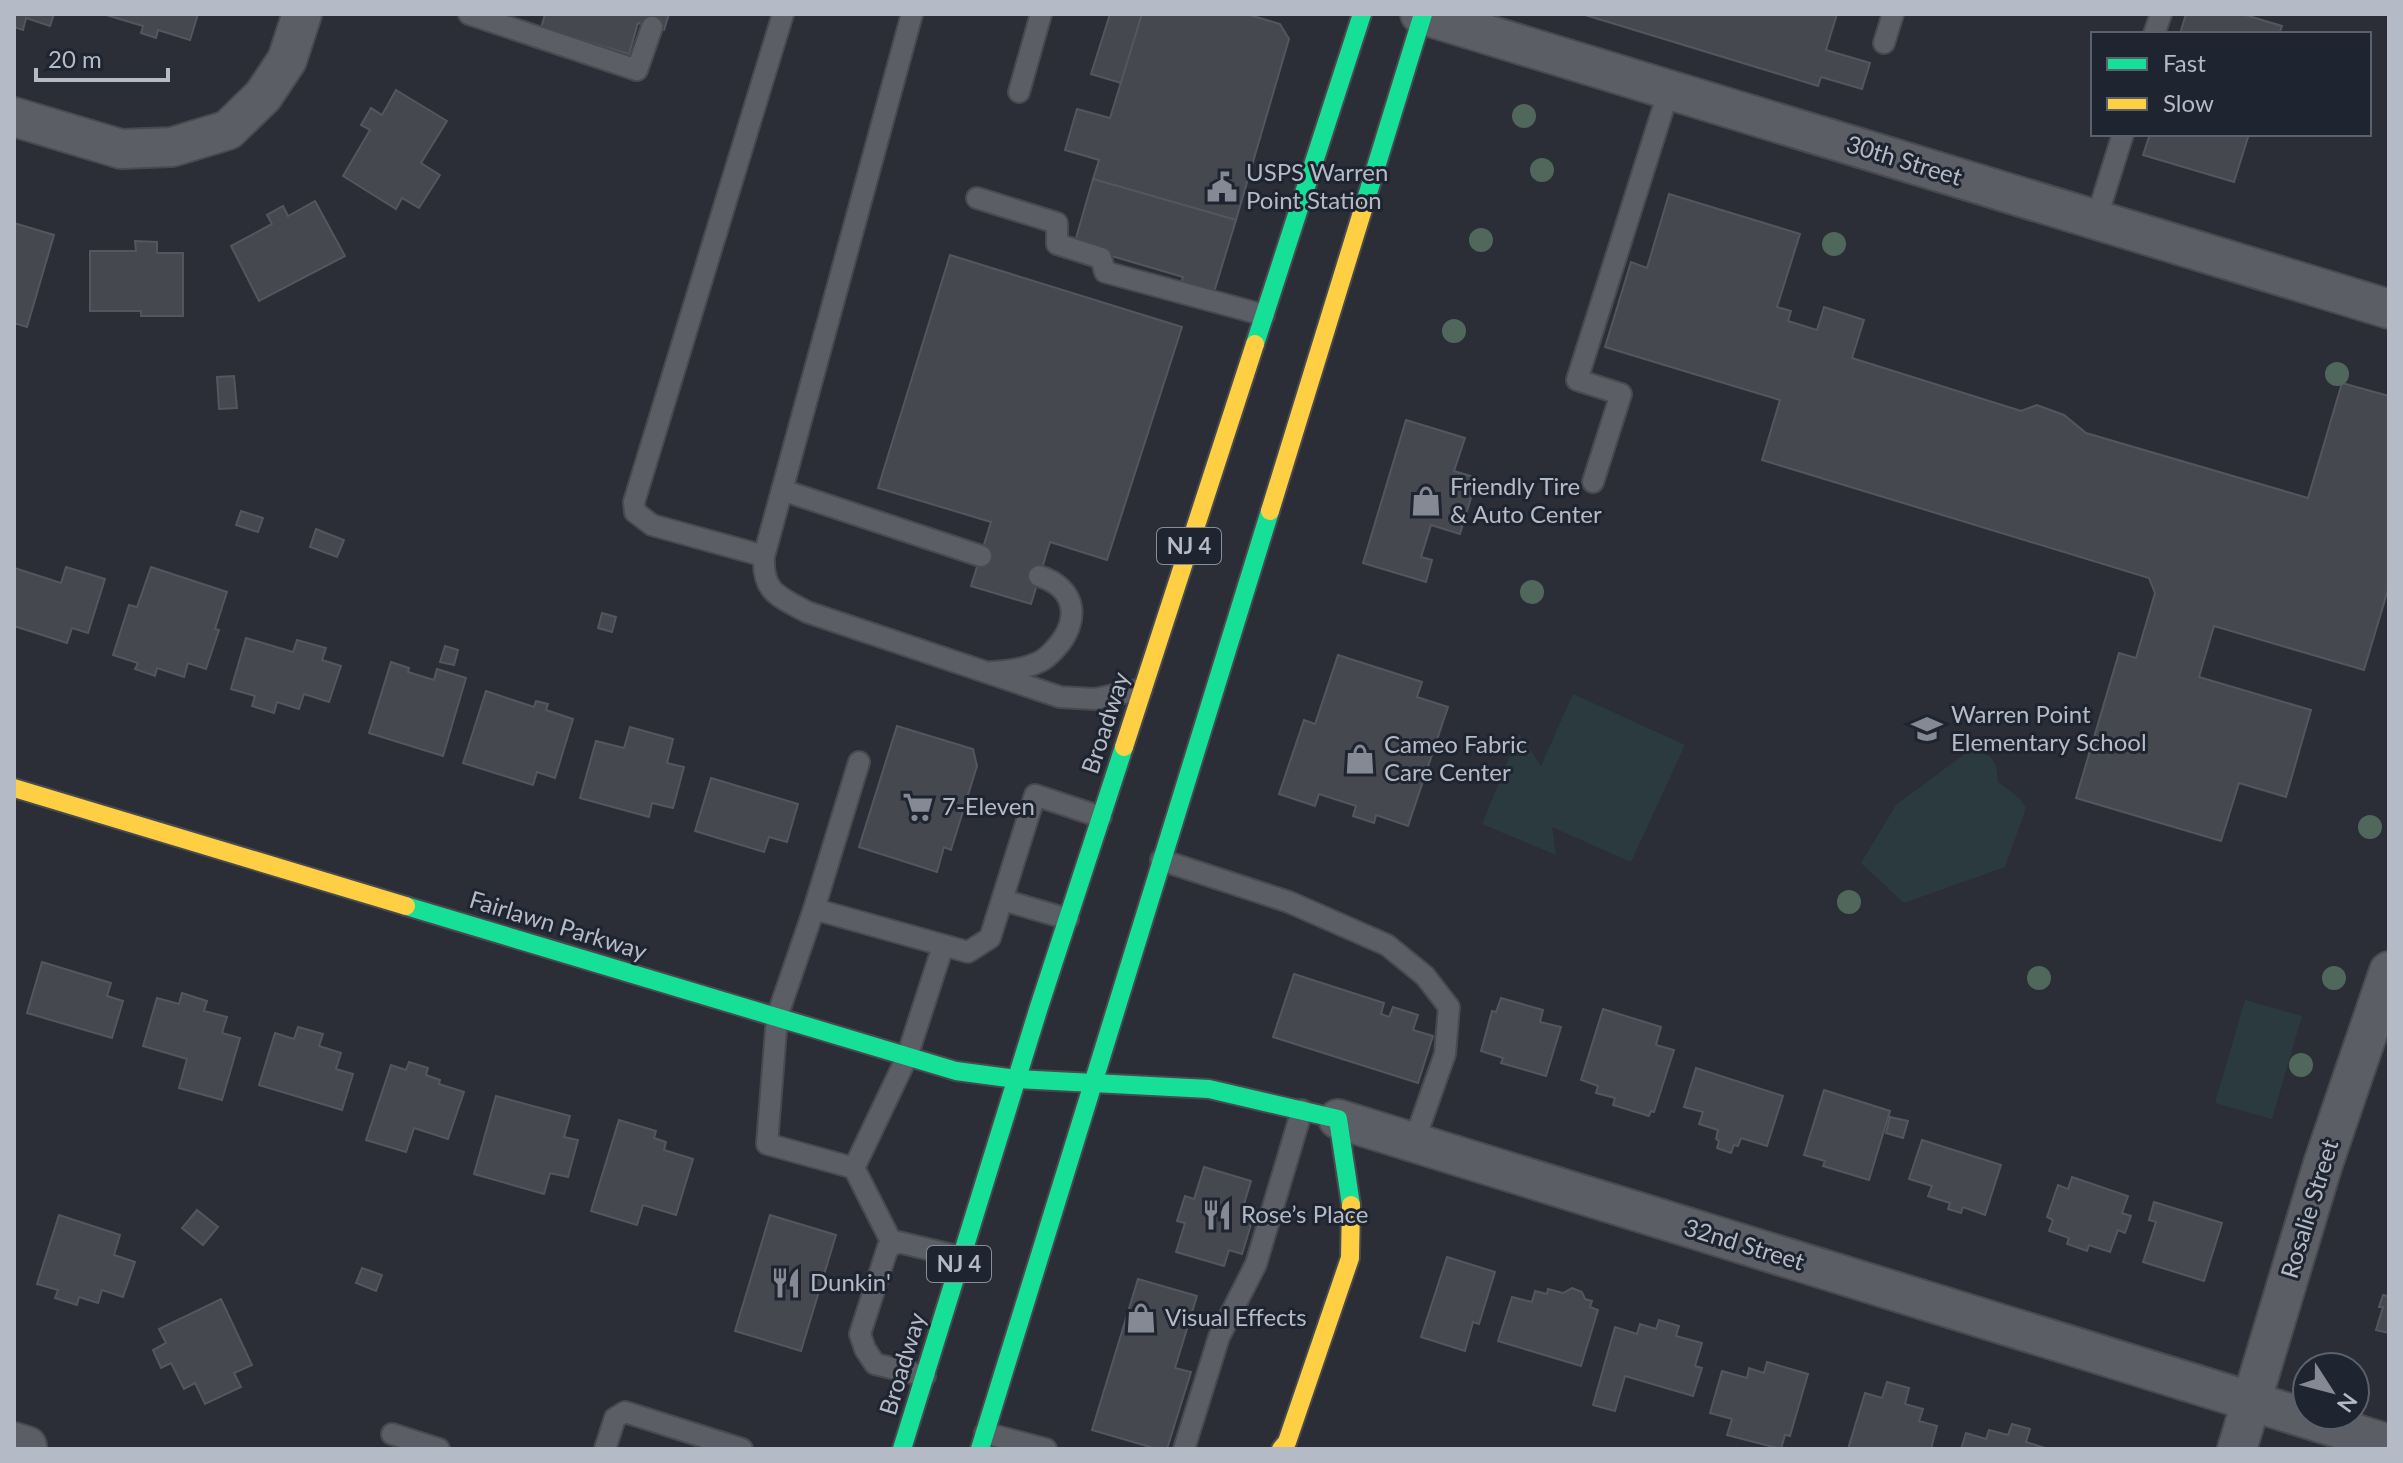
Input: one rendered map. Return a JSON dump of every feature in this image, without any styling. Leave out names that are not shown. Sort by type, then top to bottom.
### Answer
[{"type":"main road","name":"Broadway","points":[[902,1449],[1016,1079],[1362,14]]},
{"type":"main road","name":"NJ 4","points":[[982,1441],[1422,14]]},
{"type":"main road","name":"Fairlawn Parkway","points":[[14,788],[956,1071],[1016,1079],[1092,1083]]},
{"type":"main road","name":"32nd Street","points":[[1092,1083],[1209,1089],[1320,1114]]},
{"type":"main road","points":[[1285,1447],[1350,1258],[1351,1200],[1320,1114]]},
{"type":"street","points":[[14,117],[121,149],[172,147],[228,130],[263,96],[287,60],[302,14]]},
{"type":"street","name":"30th Street","points":[[1422,14],[2389,309]]},
{"type":"street","name":"Rosalie Street","points":[[2237,1449],[2323,1164],[2389,971]]},
{"type":"street","name":"32nd Street","points":[[1320,1114],[2389,1444]]},
{"type":"lane","points":[[469,14],[637,70],[652,27]]},
{"type":"lane","points":[[764,556],[652,525],[635,512],[634,502],[783,14]]},
{"type":"lane","points":[[912,14],[764,556],[763,575],[772,592],[807,612],[1060,697],[1095,699],[1142,689]]},
{"type":"lane","points":[[1019,92],[1041,14]]},
{"type":"lane","points":[[1884,43],[1893,14]]},
{"type":"lane","points":[[1593,482],[1621,394],[1577,380],[1669,90]]},
{"type":"lane","points":[[2096,220],[2122,136]]},
{"type":"lane","points":[[977,198],[1057,223],[1057,244],[1101,258],[1105,272],[1264,315]]},
{"type":"lane","points":[[782,490],[981,556]]},
{"type":"lane","points":[[988,673],[1015,670],[1044,660],[1063,640],[1072,621],[1071,603],[1064,589],[1054,581],[1039,576]]},
{"type":"lane","points":[[859,762],[777,1017],[767,1144],[854,1168],[893,1245]]},
{"type":"lane","points":[[814,909],[968,952],[990,938],[1035,795],[1101,817]]},
{"type":"lane","points":[[1161,860],[1289,902],[1387,945],[1425,976],[1449,1007],[1445,1054],[1414,1142]]},
{"type":"lane","points":[[1003,900],[1068,919]]},
{"type":"lane","points":[[854,1168],[907,1057],[943,946]]},
{"type":"lane","points":[[1184,1449],[1219,1337],[1256,1264],[1320,1114]]},
{"type":"lane","points":[[925,1376],[875,1364],[860,1334],[888,1247],[898,1242],[961,1257]]},
{"type":"lane","points":[[605,1449],[615,1418],[625,1412],[742,1449]]},
{"type":"lane","points":[[392,1434],[439,1449]]},
{"type":"lane","points":[[982,1441],[1046,1449]]},
{"type":"shaded area","points":[[1573,694],[1685,745],[1631,862],[1552,827],[1556,855],[1482,824],[1519,734],[1541,766]]},
{"type":"shaded area","points":[[1970,750],[1990,756],[1996,766],[1998,782],[2020,799],[2026,808],[2005,867],[1904,903],[1861,863],[1896,805]]},
{"type":"shaded area","points":[[2245,1000],[2302,1016],[2272,1119],[2215,1103]]},
{"type":"building","points":[[14,14],[54,14],[50,26],[26,18],[23,30],[14,27]]},
{"type":"building","points":[[103,14],[198,14],[190,40],[158,30],[156,38],[141,33],[143,26]]},
{"type":"building","points":[[545,14],[669,14],[664,30],[638,23],[629,54],[541,28]]},
{"type":"building","points":[[1110,14],[1142,14],[1121,83],[1091,74]]},
{"type":"building","points":[[1142,14],[1246,14],[1280,24],[1289,39],[1236,220],[1093,179],[1099,160],[1065,150],[1077,109],[1110,118]]},
{"type":"building","points":[[1582,14],[1837,14],[1826,50],[1870,63],[1862,89],[1821,77],[1818,86]]},
{"type":"building","points":[[2186,14],[2242,14],[2282,26],[2280,32],[2181,32]]},
{"type":"building","points":[[396,90],[447,121],[421,163],[440,175],[419,208],[402,198],[396,209],[343,176],[370,130],[361,125],[371,108],[382,115]]},
{"type":"building","points":[[2149,136],[2248,136],[2234,182],[2143,155]]},
{"type":"building","points":[[1093,179],[1236,220],[1214,292],[1181,283],[1183,277],[1074,245]]},
{"type":"building","points":[[1669,194],[1800,234],[1777,307],[1791,311],[1788,321],[1817,330],[1824,307],[1864,320],[1852,358],[2021,411],[2037,405],[2064,415],[2086,433],[2308,498],[2342,383],[2389,396],[2389,586],[2364,670],[2214,626],[2199,677],[2311,710],[2286,797],[2239,783],[2221,841],[2076,798],[2119,653],[2136,658],[2155,593],[2149,578],[1762,460],[1780,400],[1605,347],[1631,262],[1647,268]]},
{"type":"building","points":[[315,201],[345,256],[259,301],[231,246],[272,224],[267,215],[283,206],[288,216]]},
{"type":"building","points":[[14,223],[54,235],[27,327],[14,323]]},
{"type":"building","points":[[135,241],[157,242],[157,253],[183,253],[183,316],[141,316],[141,311],[90,311],[90,251],[136,251]]},
{"type":"building","points":[[950,255],[1182,327],[1107,560],[1050,542],[1031,604],[971,586],[991,522],[878,488]]},
{"type":"building","points":[[234,376],[237,408],[219,409],[217,377]]},
{"type":"building","name":"Friendly Tire & Auto Center","points":[[1406,420],[1465,438],[1454,471],[1477,478],[1460,534],[1431,525],[1421,557],[1432,560],[1426,582],[1363,563]]},
{"type":"building","points":[[241,511],[263,518],[258,532],[236,525]]},
{"type":"building","points":[[316,529],[344,540],[337,557],[310,547]]},
{"type":"building","points":[[66,567],[105,579],[88,633],[72,628],[67,643],[14,626],[15,568],[61,583]]},
{"type":"building","points":[[151,567],[227,592],[206,669],[188,663],[184,677],[157,668],[155,676],[135,669],[138,663],[113,655],[129,605],[137,607]]},
{"type":"building","points":[[602,613],[616,617],[612,632],[598,628]]},
{"type":"building","points":[[246,638],[293,652],[297,640],[326,648],[322,660],[341,666],[329,702],[304,694],[299,709],[277,702],[274,713],[252,706],[255,696],[231,689]]},
{"type":"building","points":[[445,646],[458,650],[454,665],[440,662]]},
{"type":"building","name":"Cameo Fabric Care Center","points":[[1338,655],[1422,682],[1417,697],[1448,707],[1408,826],[1376,815],[1374,823],[1353,816],[1356,806],[1319,794],[1315,806],[1279,794],[1304,720],[1315,724]]},
{"type":"building","points":[[391,662],[409,668],[408,672],[434,680],[437,669],[466,678],[443,756],[369,733]]},
{"type":"building","points":[[486,691],[534,707],[536,701],[548,704],[546,710],[573,719],[555,778],[537,772],[533,785],[463,763]]},
{"type":"building","name":"7-Eleven","points":[[897,726],[973,749],[977,766],[951,850],[944,847],[937,872],[859,847]]},
{"type":"building","points":[[630,727],[673,739],[667,763],[684,767],[673,808],[652,803],[649,817],[580,798],[596,741],[624,748]]},
{"type":"building","points":[[711,778],[798,804],[787,842],[769,837],[764,852],[695,831]]},
{"type":"building","points":[[42,962],[111,983],[107,996],[123,1001],[112,1038],[27,1013]]},
{"type":"building","points":[[1294,974],[1384,1003],[1381,1014],[1389,1017],[1393,1007],[1418,1015],[1413,1030],[1433,1036],[1418,1083],[1273,1037]]},
{"type":"building","points":[[182,993],[207,1001],[204,1011],[227,1017],[222,1033],[240,1038],[222,1100],[179,1088],[187,1059],[143,1046],[157,998],[179,1004]]},
{"type":"building","points":[[1501,998],[1543,1010],[1540,1022],[1561,1027],[1546,1076],[1501,1063],[1503,1058],[1481,1051],[1492,1011],[1496,1012]]},
{"type":"building","points":[[1603,1009],[1661,1027],[1656,1045],[1674,1050],[1654,1112],[1651,1111],[1649,1116],[1613,1105],[1615,1098],[1596,1093],[1598,1086],[1581,1080]]},
{"type":"building","points":[[298,1027],[323,1034],[319,1046],[341,1053],[336,1069],[353,1074],[342,1110],[259,1085],[275,1033],[294,1039]]},
{"type":"building","points":[[409,1062],[428,1068],[426,1075],[440,1080],[439,1084],[464,1092],[448,1139],[414,1128],[406,1152],[366,1140],[391,1065],[406,1070]]},
{"type":"building","points":[[1696,1068],[1783,1096],[1767,1146],[1741,1138],[1731,1153],[1717,1148],[1718,1130],[1699,1124],[1703,1112],[1684,1107]]},
{"type":"building","points":[[1824,1090],[1890,1111],[1869,1180],[1823,1166],[1825,1161],[1804,1155]]},
{"type":"building","points":[[496,1096],[570,1116],[564,1137],[578,1140],[568,1177],[550,1173],[544,1194],[474,1174]]},
{"type":"building","points":[[1890,1117],[1908,1121],[1903,1138],[1886,1133]]},
{"type":"building","points":[[619,1120],[656,1131],[654,1138],[666,1142],[664,1150],[693,1159],[676,1215],[643,1205],[637,1225],[591,1211]]},
{"type":"building","points":[[1922,1140],[2001,1165],[1985,1215],[1963,1207],[1961,1213],[1948,1209],[1950,1203],[1928,1196],[1932,1186],[1909,1179]]},
{"type":"building","name":"Rose’s Place","points":[[1204,1167],[1251,1181],[1244,1204],[1256,1208],[1242,1254],[1229,1250],[1224,1266],[1176,1252],[1185,1223],[1177,1221],[1185,1196],[1194,1199]]},
{"type":"building","points":[[2072,1177],[2128,1196],[2122,1213],[2131,1216],[2125,1233],[2118,1230],[2110,1252],[2089,1245],[2087,1251],[2067,1244],[2069,1238],[2049,1231],[2053,1220],[2047,1217],[2058,1185],[2068,1189]]},
{"type":"building","points":[[2154,1202],[2222,1223],[2204,1281],[2143,1262],[2156,1222],[2149,1220]]},
{"type":"building","points":[[197,1210],[218,1227],[203,1245],[182,1228]]},
{"type":"building","points":[[59,1215],[120,1235],[114,1255],[135,1262],[123,1297],[102,1290],[98,1303],[79,1297],[77,1305],[55,1298],[58,1290],[37,1284]]},
{"type":"building","name":"Dunkin'","points":[[770,1215],[836,1235],[801,1351],[735,1331]]},
{"type":"building","points":[[1447,1257],[1495,1272],[1479,1324],[1473,1322],[1465,1351],[1421,1337]]},
{"type":"building","points":[[362,1268],[382,1275],[376,1291],[356,1283]]},
{"type":"building","points":[[1138,1279],[1197,1296],[1175,1368],[1191,1372],[1167,1449],[1157,1449],[1092,1430]]},
{"type":"building","points":[[1572,1288],[1582,1292],[1585,1299],[1592,1301],[1590,1307],[1598,1310],[1581,1366],[1498,1341],[1512,1297],[1532,1302],[1535,1291],[1547,1294],[1548,1289],[1563,1293]]},
{"type":"building","points":[[2389,1292],[2389,1333],[2376,1330],[2383,1295],[2388,1296]]},
{"type":"building","points":[[221,1299],[252,1365],[234,1373],[241,1387],[205,1404],[195,1383],[184,1389],[171,1363],[161,1368],[153,1350],[166,1343],[159,1329]]},
{"type":"building","points":[[1659,1320],[1679,1326],[1676,1336],[1702,1343],[1695,1366],[1702,1368],[1693,1396],[1625,1376],[1615,1411],[1593,1405],[1615,1327],[1637,1334],[1640,1324],[1656,1329]]},
{"type":"building","points":[[1767,1362],[1808,1374],[1790,1436],[1785,1435],[1781,1449],[1727,1435],[1732,1419],[1710,1413],[1722,1371],[1747,1378],[1749,1368],[1764,1373]]},
{"type":"building","points":[[1887,1382],[1909,1388],[1905,1404],[1923,1409],[1919,1421],[1937,1426],[1931,1449],[1848,1449],[1865,1393],[1882,1398]]},
{"type":"building","points":[[2012,1424],[2030,1429],[2026,1442],[2048,1449],[1961,1449],[1966,1433],[1986,1439],[1989,1430],[2008,1435]]},
{"type":"traffic: fast","points":[[1255,344],[1362,14]]},
{"type":"traffic: fast","points":[[1364,206],[1423,14]]},
{"type":"traffic: fast","points":[[980,1449],[1270,511]]},
{"type":"traffic: fast","points":[[902,1449],[1039,1007],[1124,747]]},
{"type":"traffic: fast","points":[[406,906],[956,1071],[1016,1079],[1209,1089],[1338,1119],[1351,1205]]},
{"type":"traffic: slow","points":[[1270,511],[1364,206]]},
{"type":"traffic: slow","points":[[1124,747],[1255,344]]},
{"type":"traffic: slow","points":[[14,788],[406,906]]},
{"type":"traffic: slow","points":[[1281,1449],[1287,1442],[1350,1258],[1351,1205]]},
{"type":"place","name":"USPS Warren Point Station","points":[[1222,187]]},
{"type":"place","name":"Friendly Tire & Auto Center","points":[[1426,501]]},
{"type":"place","name":"Warren Point Elementary School","points":[[1927,729]]},
{"type":"place","name":"Cameo Fabric Care Center","points":[[1360,759]]},
{"type":"place","name":"7-Eleven","points":[[918,807]]},
{"type":"place","name":"Rose’s Place","points":[[1217,1215]]},
{"type":"place","name":"Dunkin'","points":[[786,1283]]},
{"type":"place","name":"Visual Effects","points":[[1141,1318]]}]
